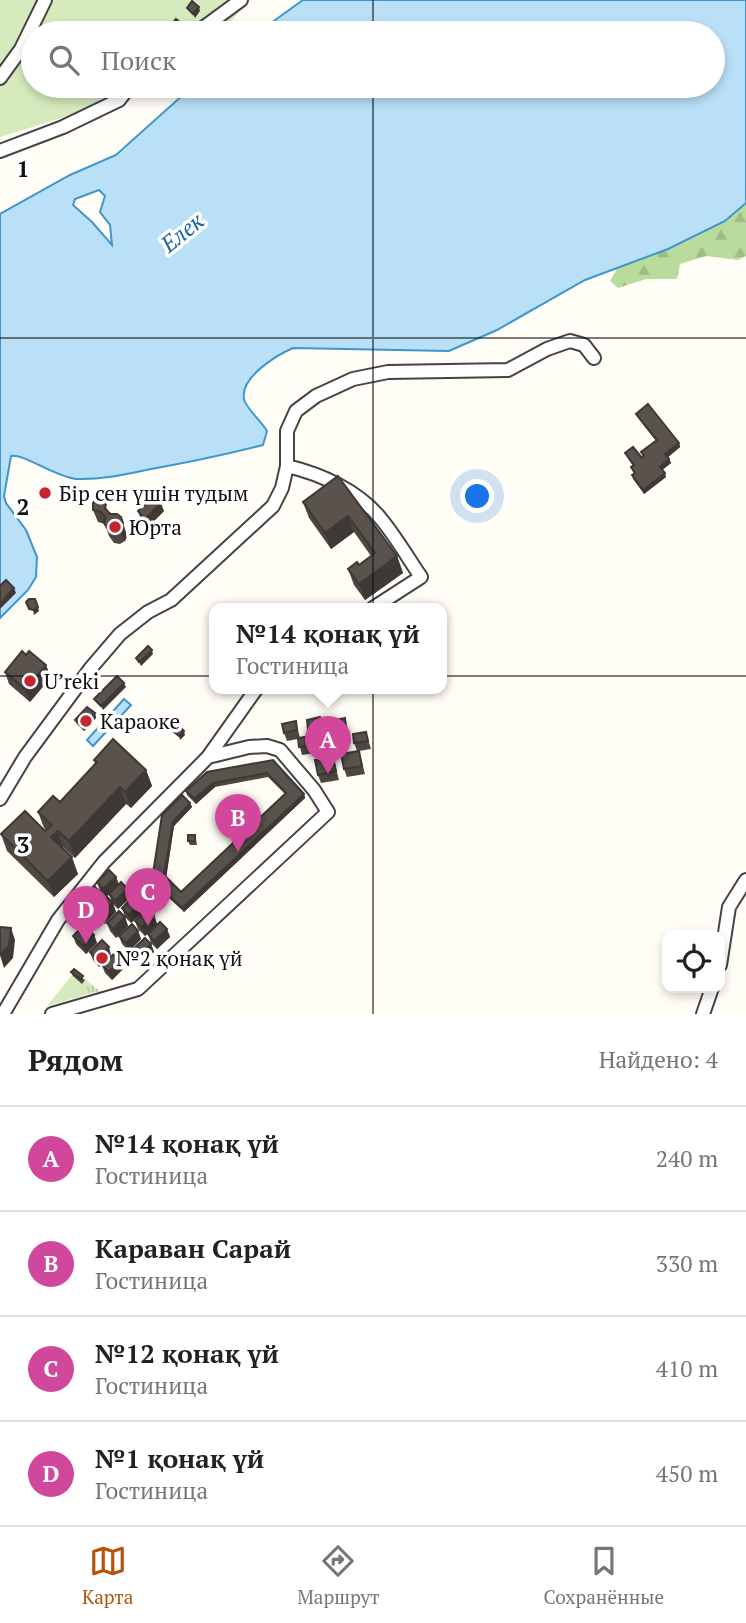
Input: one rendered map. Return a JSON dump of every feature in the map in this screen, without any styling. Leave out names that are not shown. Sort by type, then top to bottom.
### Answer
[{"type":"lane","points":[[34,21],[45,0]]},
{"type":"lane","points":[[212,21],[241,0]]},
{"type":"lane","points":[[0,78],[21,48]]},
{"type":"lane","points":[[0,151],[63,127],[121,98]]},
{"type":"lane","points":[[0,799],[25,757],[117,636],[148,612],[172,600],[273,506],[282,488],[287,467],[287,431],[296,411],[316,396],[353,379],[387,372],[508,370],[547,349],[570,341],[584,345],[594,358]]},
{"type":"lane","points":[[287,467],[328,479],[380,516],[421,577],[381,603]]},
{"type":"lane","points":[[3,1014],[58,920],[104,862],[208,757],[253,694]]},
{"type":"lane","points":[[52,1014],[138,989],[328,812],[314,790],[280,750],[267,746],[249,747],[208,757]]},
{"type":"lane","points":[[725,933],[729,907],[746,880]]},
{"type":"lane","points":[[703,1014],[710,993]]},
{"type":"green space","points":[[0,0],[249,0],[231,21],[21,21],[21,98],[126,98],[0,137]]},
{"type":"green space","points":[[746,203],[746,256],[738,260],[706,256],[680,264],[677,279],[646,279],[618,288],[610,281],[618,267],[701,233]]},
{"type":"green space","points":[[75,971],[100,991],[47,1006]]},
{"type":"water","name":"Елек","points":[[303,0],[746,0],[746,203],[725,221],[668,249],[585,280],[497,330],[449,351],[293,348],[286,351],[261,368],[244,391],[245,402],[267,431],[263,445],[128,474],[85,479],[68,477],[23,458],[11,456],[4,496],[6,503],[26,530],[37,557],[36,577],[28,590],[0,618],[0,214],[70,175],[116,155],[180,98],[725,98],[725,21],[274,21]],"holes":[[[99,190],[105,196],[100,212],[110,225],[112,245],[73,205],[75,199]]]},
{"type":"water","points":[[124,699],[131,705],[93,746],[87,740]]},
{"type":"building","points":[[192,1],[199,7],[193,14],[187,8]]},
{"type":"building","points":[[648,404],[679,443],[665,454],[669,459],[660,467],[665,473],[643,490],[632,475],[635,473],[631,467],[634,465],[625,453],[633,447],[642,458],[644,456],[641,452],[657,440],[636,414]]},
{"type":"building","points":[[338,476],[397,556],[359,584],[348,569],[357,562],[359,565],[375,553],[348,516],[325,533],[303,502]]},
{"type":"building","points":[[154,496],[161,503],[145,519],[138,511]]},
{"type":"building","points":[[97,499],[103,500],[110,514],[121,517],[123,523],[120,529],[109,531],[104,523],[106,518],[101,512],[93,510],[93,503]]},
{"type":"building","points":[[6,580],[14,588],[0,604],[0,586]]},
{"type":"building","points":[[35,599],[38,607],[29,609],[26,602]]},
{"type":"building","points":[[148,646],[152,650],[139,662],[136,658]]},
{"type":"building","points":[[22,651],[26,655],[29,651],[46,665],[25,689],[5,672]]},
{"type":"building","points":[[117,676],[124,683],[101,706],[94,699]]},
{"type":"building","points":[[87,707],[95,713],[83,727],[75,720]]},
{"type":"building","points":[[320,717],[322,726],[308,729],[307,720]]},
{"type":"building","points":[[345,718],[346,727],[333,730],[331,721]]},
{"type":"building","points":[[296,721],[297,730],[284,733],[282,724]]},
{"type":"building","points":[[179,726],[184,731],[179,736],[174,732]]},
{"type":"building","points":[[366,732],[368,741],[354,743],[353,734]]},
{"type":"building","points":[[336,734],[338,743],[324,746],[322,737]]},
{"type":"building","points":[[311,736],[313,745],[299,747],[298,738]]},
{"type":"building","points":[[113,739],[146,770],[125,792],[120,787],[69,841],[58,831],[51,837],[72,857],[48,881],[1,834],[25,811],[45,831],[52,825],[38,812],[53,796],[60,802],[97,762],[94,760]]},
{"type":"building","points":[[359,751],[362,766],[344,769],[341,754]]},
{"type":"building","points":[[333,757],[336,771],[318,775],[315,760]]},
{"type":"building","points":[[273,760],[304,794],[182,908],[152,880],[162,815],[182,795],[190,803],[173,822],[164,875],[181,892],[286,793],[267,773],[213,783],[194,799],[186,791],[207,772]]},
{"type":"building","points":[[231,798],[234,805],[227,806],[227,799]]},
{"type":"building","points":[[188,835],[195,835],[195,841],[188,841]]},
{"type":"building","points":[[109,870],[116,877],[103,889],[97,882]]},
{"type":"building","points":[[121,882],[128,889],[115,901],[109,894]]},
{"type":"building","points":[[94,886],[100,892],[88,904],[81,898]]},
{"type":"building","points":[[134,896],[141,903],[128,915],[122,908]]},
{"type":"building","points":[[107,897],[113,903],[101,916],[94,909]]},
{"type":"building","points":[[148,909],[154,915],[142,927],[135,921]]},
{"type":"building","points":[[119,911],[125,917],[113,929],[107,923]]},
{"type":"building","points":[[160,922],[167,929],[154,941],[148,934]]},
{"type":"building","points":[[132,924],[138,931],[126,943],[119,936]]},
{"type":"building","points":[[84,925],[94,935],[83,946],[73,936]]},
{"type":"building","points":[[0,927],[11,928],[9,946],[0,955]]},
{"type":"building","points":[[145,938],[151,944],[138,956],[132,950]]},
{"type":"building","points":[[102,940],[109,947],[96,959],[90,952]]},
{"type":"building","points":[[115,953],[121,960],[109,972],[102,965]]},
{"type":"building","points":[[74,969],[83,976],[81,979],[71,972]]},
{"type":"place","name":"Бір сен үшін тудым","points":[[45,493]]},
{"type":"place","name":"Юрта","points":[[115,527]]},
{"type":"place","name":"U’reki","points":[[30,681]]},
{"type":"place","name":"Караоке","points":[[86,721]]},
{"type":"place","name":"№14 қонақ үй","points":[[328,774]]},
{"type":"place","name":"Караван Сарай","points":[[238,852]]},
{"type":"place","name":"№12 қонақ үй","points":[[148,926]]},
{"type":"place","name":"№1 қонақ үй","points":[[86,944]]},
{"type":"place","name":"№2 қонақ үй","points":[[102,958]]}]
